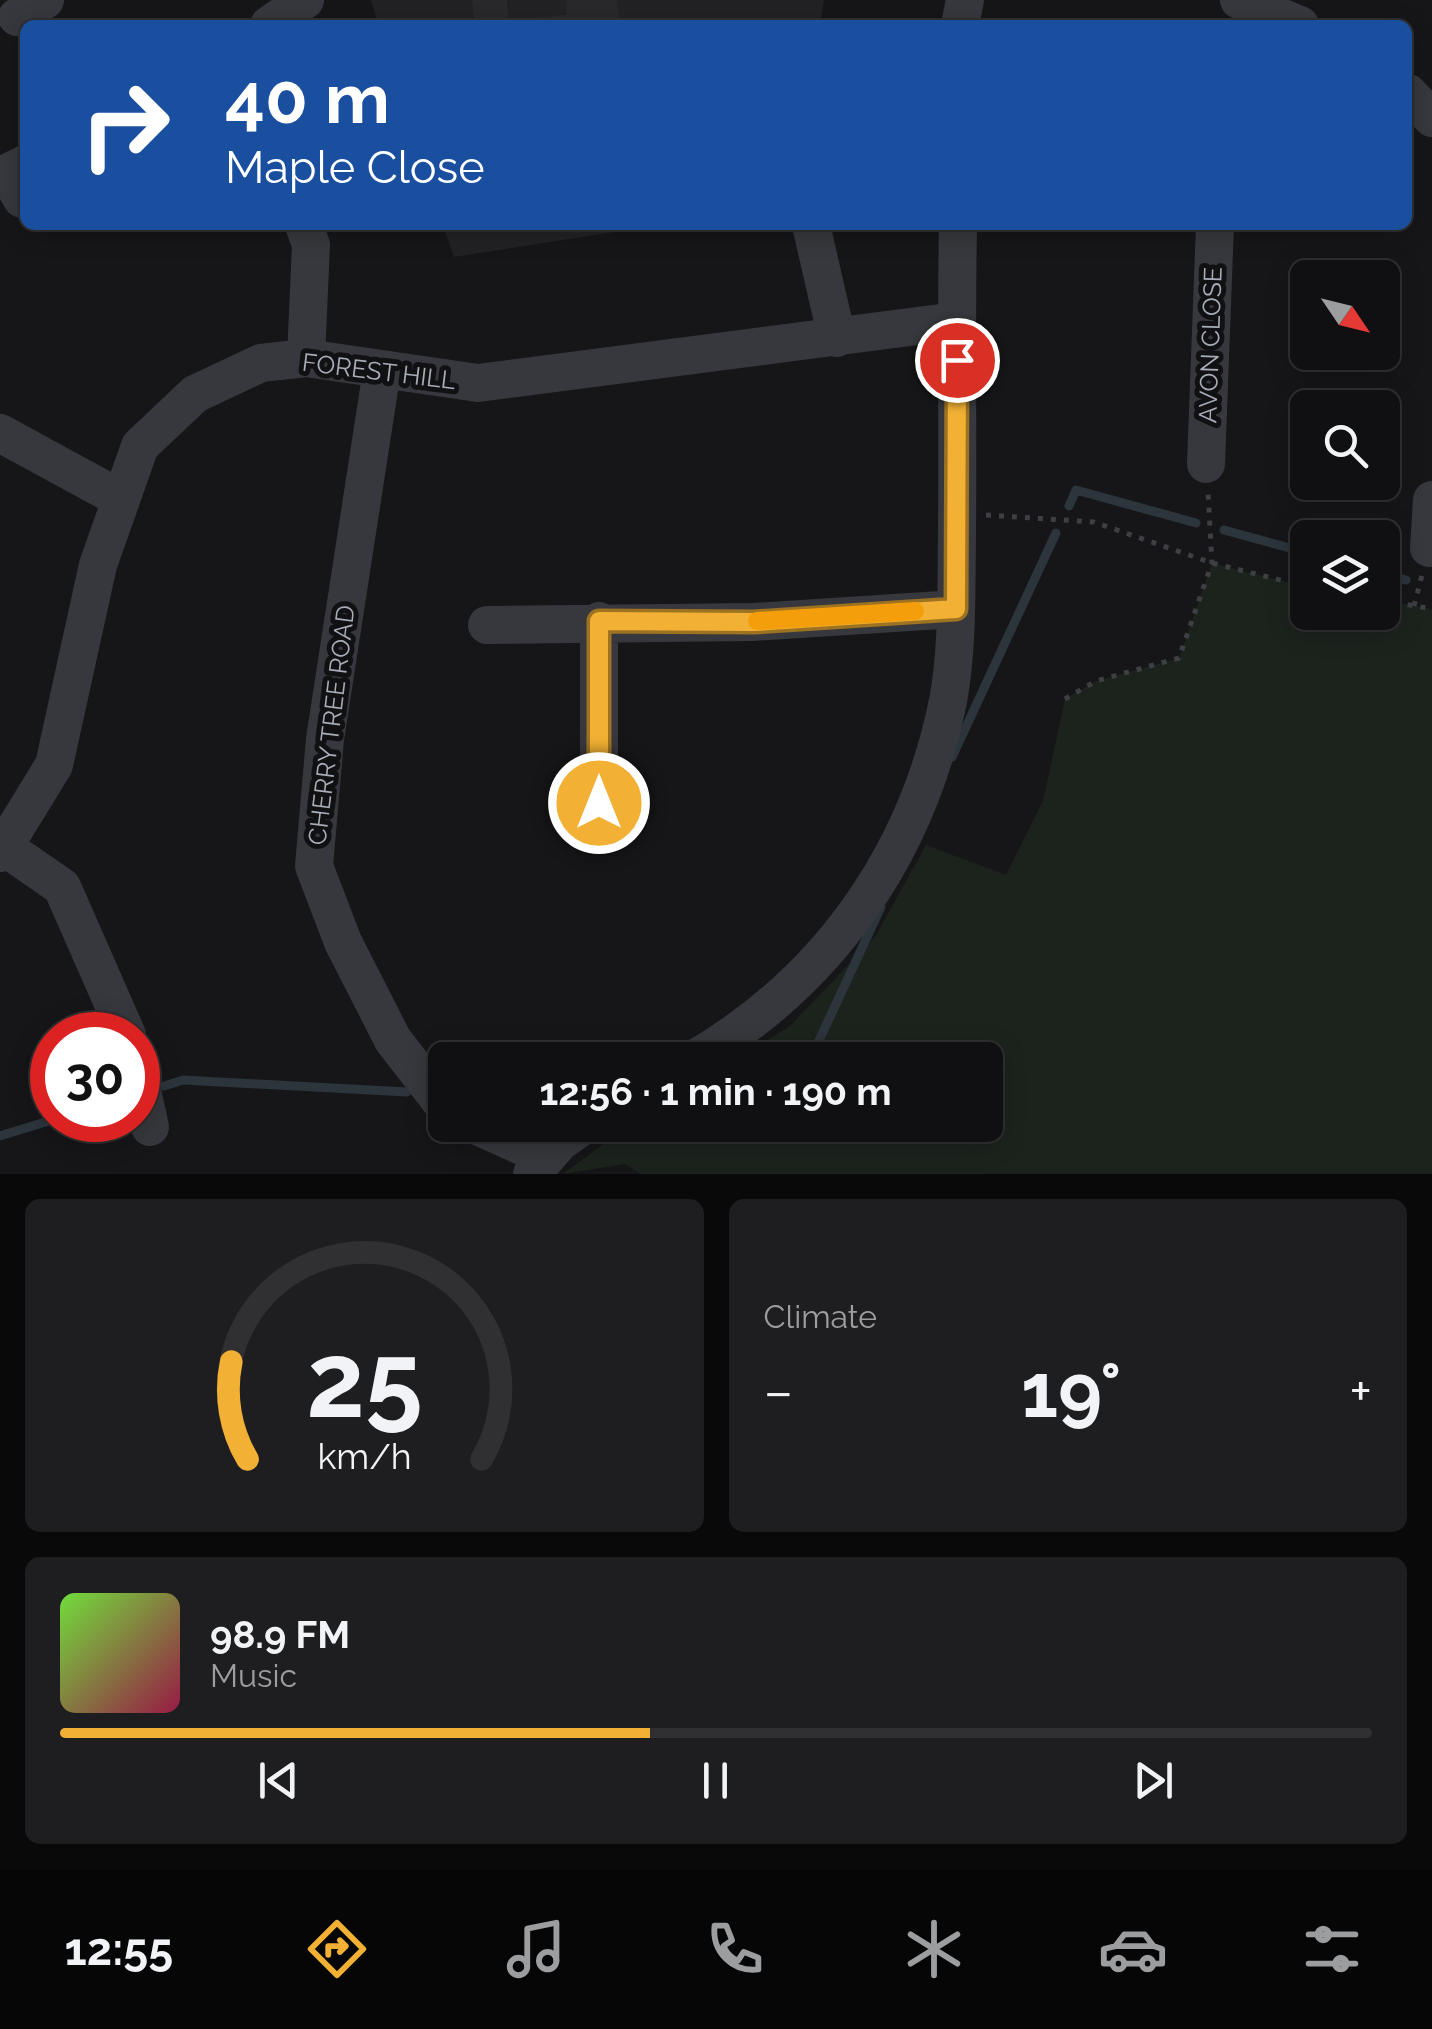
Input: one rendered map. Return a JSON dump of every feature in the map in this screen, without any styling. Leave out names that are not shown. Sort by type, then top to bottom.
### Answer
[{"type":"street","points":[[277,20],[305,0]]},
{"type":"street","points":[[1239,0],[1283,20]]},
{"type":"street","points":[[306,230],[311,246],[306,358]]},
{"type":"street","points":[[812,230],[837,338]]},
{"type":"street","points":[[724,1042],[785,995],[835,943],[876,886],[912,816],[939,740],[948,698],[956,609],[958,230]]},
{"type":"street","name":"AVON CLOSE","points":[[1206,464],[1215,230]]},
{"type":"street","name":"FOREST HILL","points":[[2,850],[54,765],[98,565],[140,446],[194,394],[262,362],[306,358],[478,383],[956,321]]},
{"type":"street","name":"CHERRY TREE ROAD","points":[[382,370],[325,739],[314,866],[343,942],[393,1040],[428,1085]]},
{"type":"street","points":[[0,433],[121,499]]},
{"type":"street","points":[[1429,548],[1432,500]]},
{"type":"street","points":[[487,625],[754,622],[956,609]]},
{"type":"street","points":[[599,621],[599,803]]},
{"type":"street","points":[[2,850],[62,886],[117,1012]]},
{"type":"street","points":[[502,1142],[539,1165],[565,1142]]},
{"type":"path","points":[[1065,698],[1096,681],[1179,658],[1212,563],[1206,464]]},
{"type":"path","points":[[958,514],[1094,522],[1212,563],[1290,583]]},
{"type":"path","points":[[1400,603],[1432,609]]},
{"type":"shaded area","points":[[371,0],[824,0],[821,20],[377,20]]},
{"type":"shaded area","points":[[445,230],[627,230],[454,257]]},
{"type":"shaded area","points":[[1212,563],[1290,583],[1290,630],[1400,630],[1400,603],[1432,609],[1432,1174],[641,1174],[625,1164],[563,1174],[606,1142],[1003,1142],[1003,1042],[765,1042],[790,1026],[875,937],[926,845],[1006,875],[1043,801],[1065,699],[1096,681],[1179,658]]},
{"type":"building","points":[[472,0],[507,0],[508,20],[474,20]]},
{"type":"building","points":[[566,0],[617,0],[619,20],[508,20],[567,15]]},
{"type":"waterway","points":[[1069,506],[1076,490],[1196,523]]},
{"type":"waterway","points":[[1224,530],[1290,548]]},
{"type":"waterway","points":[[952,757],[1056,533]]},
{"type":"waterway","points":[[1400,578],[1406,580]]},
{"type":"waterway","points":[[818,1042],[881,907]]},
{"type":"waterway","points":[[164,1086],[183,1080],[407,1092]]},
{"type":"waterway","points":[[0,1136],[30,1127]]},
{"type":"slow traffic","points":[[757,621],[915,611]]},
{"type":"route","points":[[599,803],[599,621],[754,622],[956,609],[957,360]]}]
